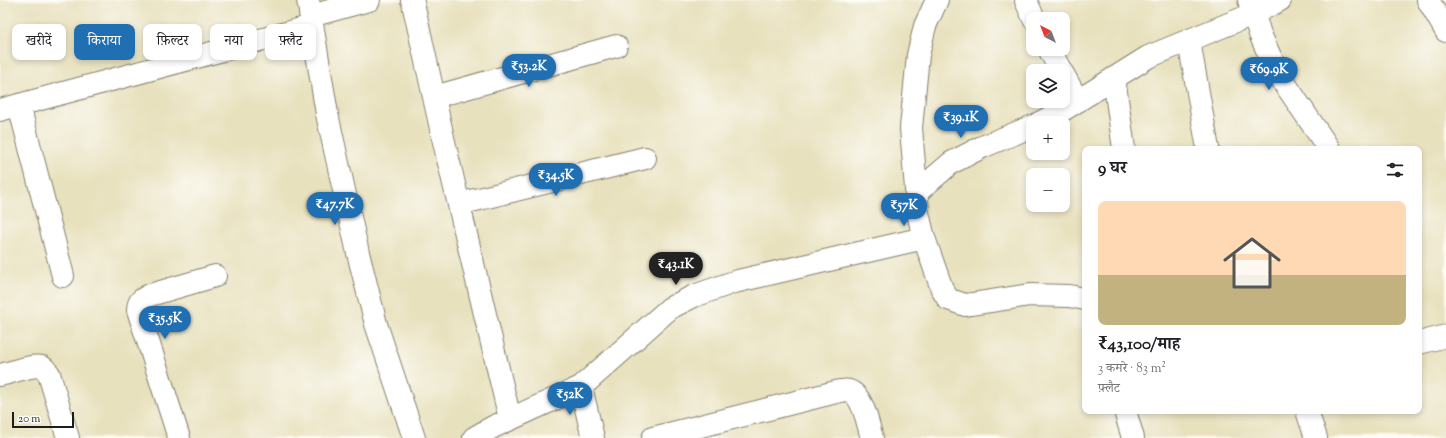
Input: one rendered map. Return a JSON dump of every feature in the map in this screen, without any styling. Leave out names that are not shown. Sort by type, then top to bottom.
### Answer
[{"type":"street","points":[[62,276],[9,108],[310,14],[370,0]]},
{"type":"street","points":[[412,0],[414,3],[458,204],[510,419]]},
{"type":"street","points":[[937,0],[925,26],[918,55],[911,128],[918,213],[924,238],[942,289],[948,299],[965,305],[1030,295],[1069,296],[1082,298]]},
{"type":"street","points":[[1026,0],[1031,12]]},
{"type":"street","points":[[1053,116],[1148,57],[1189,41],[1251,7],[1280,0]]},
{"type":"street","points":[[1428,0],[1446,31]]},
{"type":"street","points":[[1251,7],[1260,34],[1277,72],[1327,146]]},
{"type":"street","points":[[310,14],[327,114],[358,253],[376,324],[414,438]]},
{"type":"street","points":[[1189,41],[1207,146]]},
{"type":"street","points":[[434,97],[616,46]]},
{"type":"street","points":[[1114,78],[1124,146]]},
{"type":"street","points":[[1070,87],[1078,101]]},
{"type":"street","points":[[916,193],[951,163],[982,147],[1026,129]]},
{"type":"street","points":[[458,204],[645,158]]},
{"type":"street","points":[[474,438],[510,419],[581,387],[670,308],[694,296],[734,282],[924,238]]},
{"type":"street","points":[[179,438],[138,310],[138,304],[142,299],[150,295],[215,276]]},
{"type":"street","points":[[1422,342],[1446,336]]},
{"type":"street","points":[[0,375],[35,366],[46,369],[49,374],[68,438]]},
{"type":"street","points":[[581,387],[593,438]]},
{"type":"street","points":[[652,438],[840,391],[849,391],[856,395],[861,402],[872,438]]},
{"type":"street","points":[[1126,414],[1133,438]]},
{"type":"street","points":[[1307,414],[1316,438]]}]
